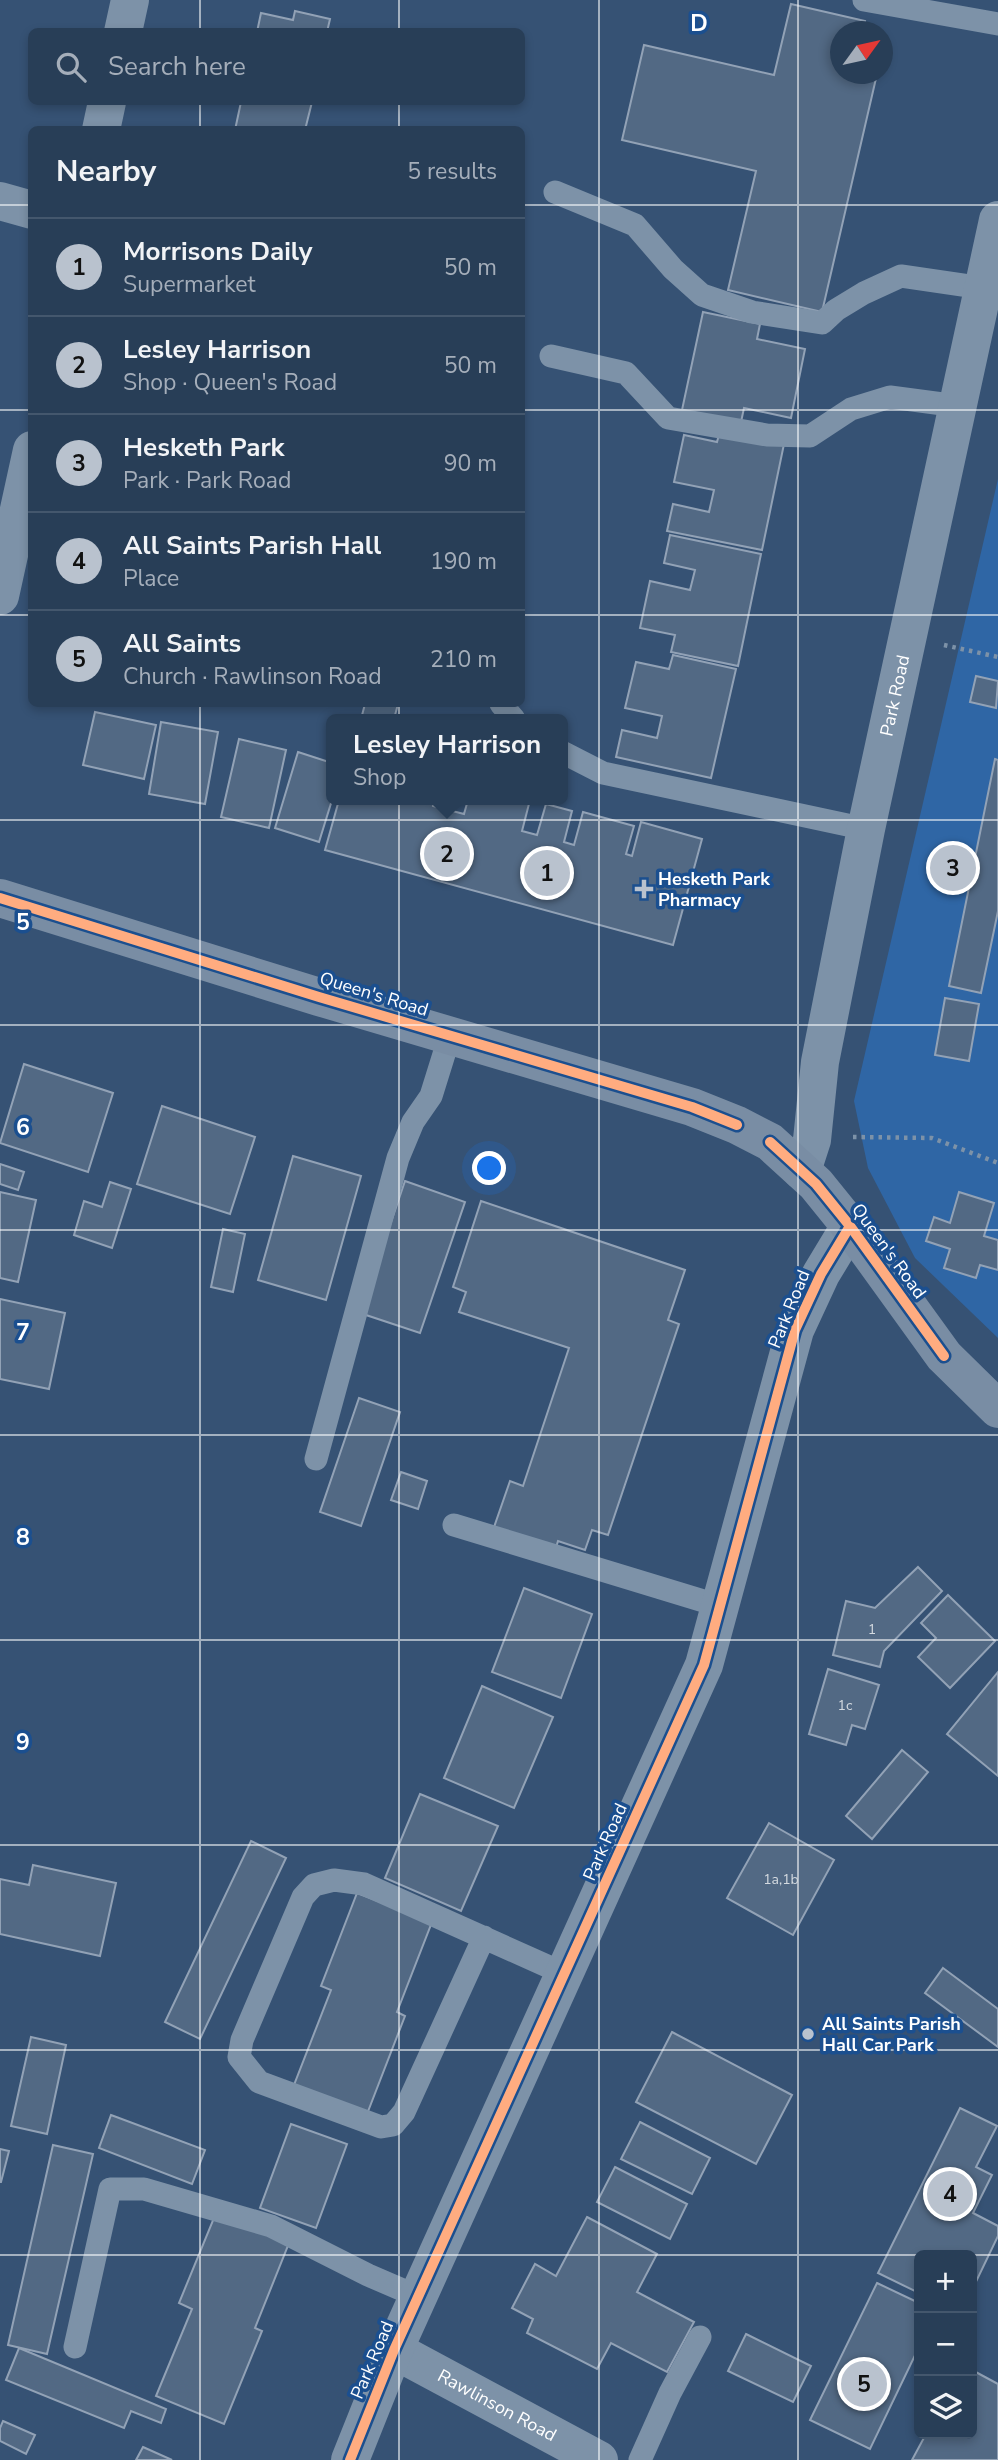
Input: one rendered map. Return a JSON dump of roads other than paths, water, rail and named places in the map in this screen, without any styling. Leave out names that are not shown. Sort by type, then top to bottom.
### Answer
[{"type":"main road","name":"Queen's Road","points":[[0,898],[692,1107],[807,1156],[816,1184],[850,1226],[944,1356],[998,1409]]},
{"type":"street","points":[[124,28],[130,0]]},
{"type":"street","points":[[102,126],[106,105]]},
{"type":"street","points":[[0,201],[28,209]]},
{"type":"street","name":"Park Road","points":[[807,1156],[820,1062],[866,829],[998,220]]},
{"type":"street","points":[[0,596],[28,468]]},
{"type":"street","name":"Park Road","points":[[350,2460],[394,2350],[704,1665],[795,1330],[821,1274],[850,1226]]},
{"type":"street","name":"Rawlinson Road","points":[[394,2350],[599,2460]]},
{"type":"lane","points":[[864,0],[998,24]]},
{"type":"lane","points":[[555,192],[635,225],[673,270],[702,295],[752,312],[822,323],[836,310],[864,293],[901,276],[983,288]]},
{"type":"lane","points":[[551,356],[626,373],[668,418],[767,435],[810,436],[851,409],[890,397],[958,406]]},
{"type":"lane","points":[[568,755],[603,773],[866,829]]},
{"type":"lane","points":[[316,1459],[398,1158],[413,1122],[431,1096],[450,1035]]},
{"type":"lane","points":[[454,1525],[720,1606]]},
{"type":"lane","points":[[484,1937],[404,2112],[393,2125],[381,2127],[259,2082],[239,2057],[242,2040],[303,1897],[314,1885],[334,1880],[364,1884],[484,1937],[565,1974]]},
{"type":"lane","points":[[75,2347],[110,2189],[144,2189],[271,2226],[368,2275],[419,2297]]},
{"type":"lane","points":[[640,2460],[670,2393],[700,2337]]},
{"type":"place","name":"Lesley Harrison","points":[[447,854]]},
{"type":"place","name":"Hesketh Park","points":[[953,868]]},
{"type":"place","name":"Morrisons Daily","points":[[547,873]]},
{"type":"place","name":"Hesketh Park Pharmacy","points":[[644,889]]},
{"type":"place","name":"All Saints Parish Hall Car Park","points":[[808,2034]]},
{"type":"place","name":"All Saints Parish Hall","points":[[950,2194]]},
{"type":"place","name":"All Saints","points":[[864,2384]]}]
